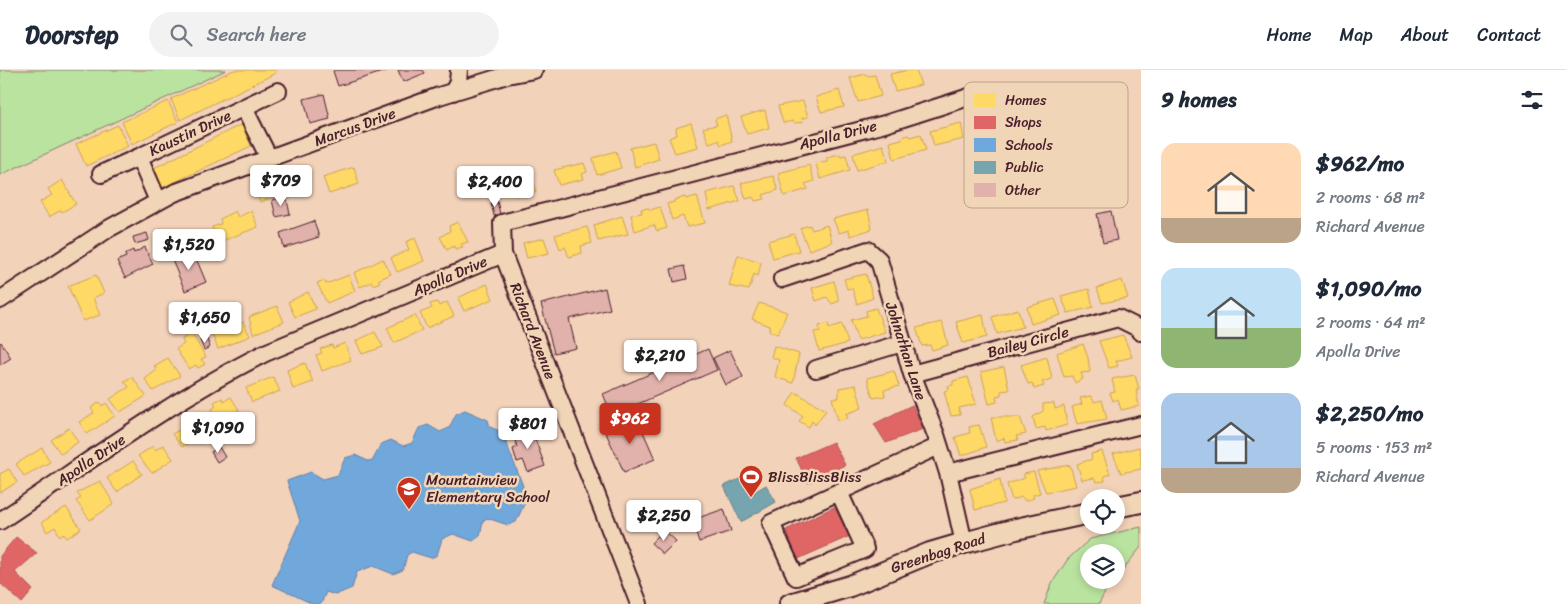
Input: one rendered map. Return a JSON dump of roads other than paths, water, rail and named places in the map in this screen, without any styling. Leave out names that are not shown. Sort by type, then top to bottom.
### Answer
[{"type":"main road","points":[[1125,505],[1141,502]]},
{"type":"main road","name":"Greenbag Road","points":[[790,604],[834,591],[930,553],[1016,529],[1080,515]]},
{"type":"street","points":[[453,92],[458,82],[460,70]]},
{"type":"street","name":"Marcus Drive","points":[[0,300],[108,228],[182,190],[453,92],[534,70]]},
{"type":"street","name":"Kaustin Drive","points":[[100,174],[278,91]]},
{"type":"street","name":"Apolla Drive","points":[[0,521],[231,370],[265,353],[503,254],[502,223],[885,124],[964,99]]},
{"type":"street","points":[[244,108],[269,158]]},
{"type":"street","points":[[139,157],[158,201]]},
{"type":"street","name":"Johnathan Lane","points":[[782,279],[868,250],[879,260],[912,374],[940,446],[964,543]]},
{"type":"street","name":"Richard Avenue","points":[[503,254],[639,604]]},
{"type":"street","name":"Bailey Circle","points":[[912,374],[1118,318],[1138,328],[1141,332]]},
{"type":"street","points":[[816,369],[902,343]]},
{"type":"street","points":[[948,473],[1141,425]]},
{"type":"street","points":[[838,492],[865,549],[796,577],[771,523],[838,492],[940,446]]},
{"type":"street","points":[[823,566],[834,591]]},
{"type":"place","name":"BlissBlissBliss","points":[[751,498]]},
{"type":"place","name":"Mountainview Elementary School","points":[[409,510]]}]
